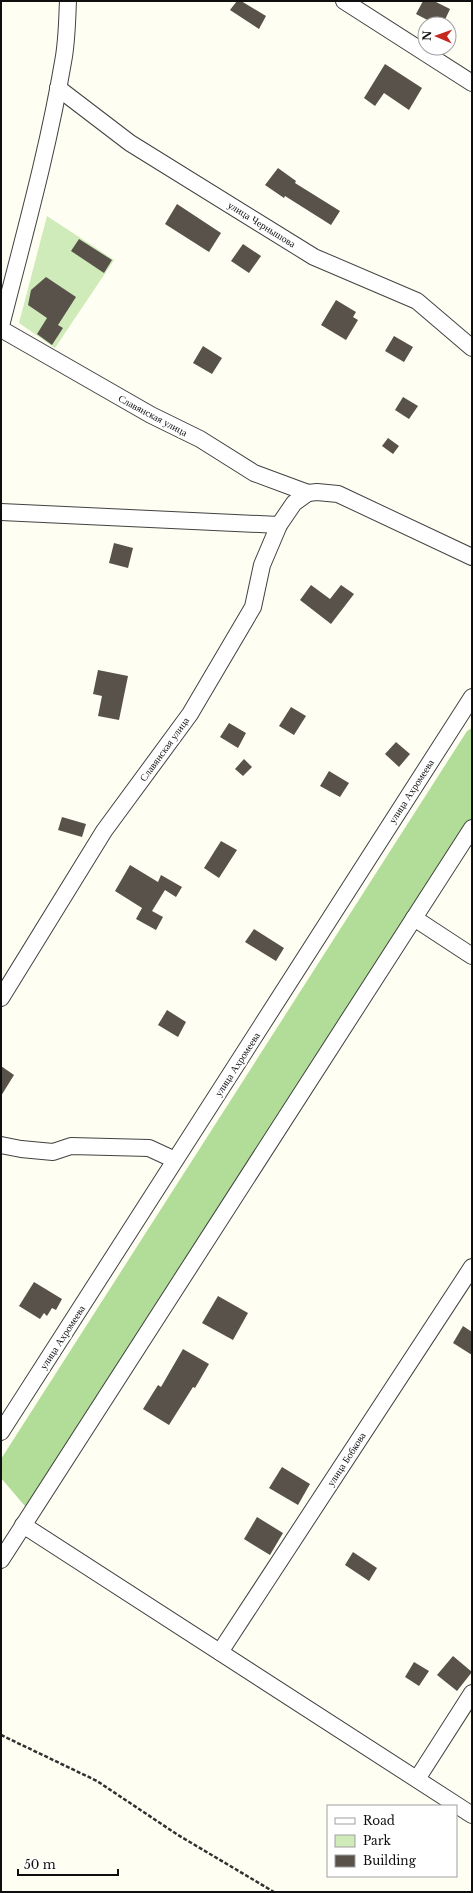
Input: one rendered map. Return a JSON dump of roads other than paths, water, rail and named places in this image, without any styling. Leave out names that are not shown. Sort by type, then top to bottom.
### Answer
[{"type":"street","points":[[1,328],[42,162],[64,60],[68,1]]},
{"type":"street","points":[[344,1],[472,83]]},
{"type":"street","name":"улица Чернышова","points":[[58,88],[130,143],[314,257],[417,301],[472,348]]},
{"type":"street","name":"Славянская улица","points":[[1,328],[151,416],[200,439],[254,474],[308,493],[317,492],[338,494],[472,557]]},
{"type":"street","name":"Славянская улица","points":[[1,998],[104,831],[190,714],[253,607],[262,566],[278,525],[294,503],[308,493]]},
{"type":"street","points":[[1,512],[278,525]]},
{"type":"street","name":"улица Ахромеева","points":[[1,1432],[472,697]]},
{"type":"street","points":[[1,1560],[472,828]]},
{"type":"street","points":[[414,918],[472,956]]},
{"type":"street","points":[[1,1145],[21,1149],[53,1152],[71,1146],[149,1148],[175,1160]]},
{"type":"street","name":"улица Бобкова","points":[[220,1652],[472,1267]]},
{"type":"street","points":[[23,1525],[457,1805]]},
{"type":"street","points":[[417,1779],[472,1693]]},
{"type":"street","points":[[457,1805],[472,1815]]}]
